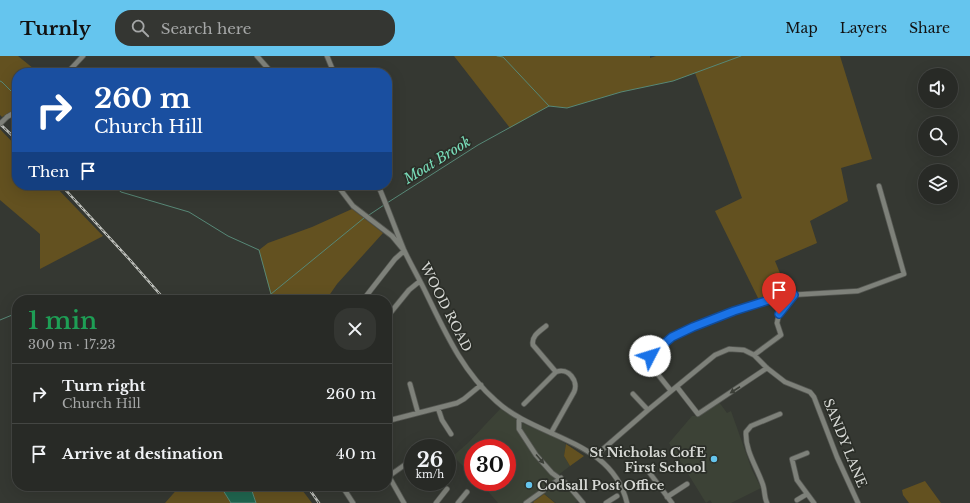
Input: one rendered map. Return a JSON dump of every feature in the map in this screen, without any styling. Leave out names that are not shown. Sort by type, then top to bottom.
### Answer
[{"type":"street","points":[[72,68],[83,56]]},
{"type":"street","points":[[257,56],[268,68]]},
{"type":"street","points":[[327,56],[332,68]]},
{"type":"street","points":[[0,124],[12,114]]},
{"type":"street","points":[[672,391],[657,373],[650,356],[672,337],[734,311],[769,300],[794,295],[858,290],[904,274],[879,186]]},
{"type":"street","points":[[341,190],[353,206],[392,236],[404,251],[395,259],[367,295]]},
{"type":"street","name":"WOOD ROAD","points":[[380,190],[404,251],[455,351],[467,369],[501,406],[528,423],[576,444],[595,456],[616,477],[627,503]]},
{"type":"street","points":[[392,311],[408,290],[420,281]]},
{"type":"street","points":[[754,354],[781,335],[776,323],[779,314],[794,295]]},
{"type":"street","points":[[546,326],[534,336],[532,342],[535,348],[556,372]]},
{"type":"street","points":[[595,456],[715,355],[729,349],[744,350],[754,354],[767,368],[698,414],[677,387]]},
{"type":"street","name":"SANDY LANE","points":[[767,368],[786,382],[810,392],[814,396],[837,457],[858,503]]},
{"type":"street","points":[[524,404],[556,372],[560,370],[566,371],[574,380],[576,385],[574,392],[551,433]]},
{"type":"street","points":[[410,384],[418,413]]},
{"type":"street","points":[[392,420],[460,401],[481,385]]},
{"type":"street","points":[[634,394],[648,410]]},
{"type":"street","points":[[438,408],[442,420],[451,434]]},
{"type":"street","points":[[767,503],[764,497],[764,486],[749,450],[746,432],[751,426],[780,414]]},
{"type":"street","points":[[519,418],[519,428],[536,455],[552,473],[561,478],[583,503]]},
{"type":"street","points":[[807,453],[792,459],[797,480],[814,503]]},
{"type":"street","points":[[392,472],[404,464]]},
{"type":"street","points":[[649,472],[672,503]]},
{"type":"street","points":[[526,503],[561,478]]},
{"type":"street","points":[[392,481],[404,503]]},
{"type":"street","points":[[667,497],[687,484]]},
{"type":"street","points":[[345,491],[353,503]]},
{"type":"street","points":[[439,502],[445,491]]},
{"type":"street","points":[[458,503],[467,492]]},
{"type":"street","points":[[797,500],[807,494]]},
{"type":"street","points":[[606,503],[617,496]]},
{"type":"shaded area","points":[[0,56],[18,56],[33,68],[12,68],[12,111],[2,117],[0,115]]},
{"type":"shaded area","points":[[454,56],[650,56],[650,58],[656,56],[840,56],[872,159],[841,168],[848,201],[810,221],[817,243],[775,261],[788,293],[760,302],[715,211],[742,198],[695,73],[673,81],[621,92],[567,108],[549,106],[510,128]]},
{"type":"shaded area","points":[[0,129],[12,142],[12,190],[59,190],[103,236],[40,269],[40,234],[0,200]]},
{"type":"shaded area","points":[[352,209],[383,233],[337,284],[329,295],[271,295],[259,250],[268,243],[312,227]]},
{"type":"shaded area","name":"St Nicholas CofE First School","points":[[719,402],[727,413],[731,411],[752,470],[761,488],[731,503],[712,503],[710,500],[706,503],[669,443],[692,416],[695,416]]},
{"type":"shaded area","points":[[501,408],[524,424],[554,437],[566,444],[564,456],[570,466],[557,476],[579,500],[575,503],[556,503],[543,493],[532,501],[533,503],[498,503],[488,491],[516,491],[516,439],[472,439]]},
{"type":"shaded area","points":[[566,444],[584,456],[570,466],[564,456]]},
{"type":"shaded area","points":[[464,446],[464,467],[456,459],[456,453]]},
{"type":"shaded area","points":[[925,481],[941,503],[909,503],[903,495],[902,490]]},
{"type":"shaded area","points":[[176,491],[224,491],[231,503],[165,503]]},
{"type":"shaded area","points":[[224,491],[252,491],[256,503],[231,503]]},
{"type":"shaded area","points":[[252,491],[303,491],[312,503],[256,503]]},
{"type":"shaded area","points":[[544,494],[555,503],[533,502]]},
{"type":"waterway","points":[[497,56],[503,57],[549,106]]},
{"type":"waterway","name":"Moat Brook","points":[[387,203],[478,145],[549,106],[567,108],[621,92],[673,81],[741,56]]},
{"type":"waterway","name":"Moat Brook","points":[[0,81],[12,92]]},
{"type":"waterway","name":"Moat Brook","points":[[119,190],[121,192],[189,212],[228,236],[259,250],[271,294],[364,218]]},
{"type":"waterway","name":"Moat Brook","points":[[369,215],[384,205]]},
{"type":"waterway","points":[[0,320],[12,315]]},
{"type":"railway","points":[[0,124],[12,135]]},
{"type":"railway","points":[[66,190],[161,295]]},
{"type":"railway","points":[[311,491],[319,503]]},
{"type":"place","name":"St Nicholas CofE First School","points":[[714,459]]},
{"type":"place","name":"Codsall Post Office","points":[[529,485]]},
{"type":"route","points":[[650,356],[672,337],[693,327],[734,311],[769,300],[794,295],[779,314]]}]
